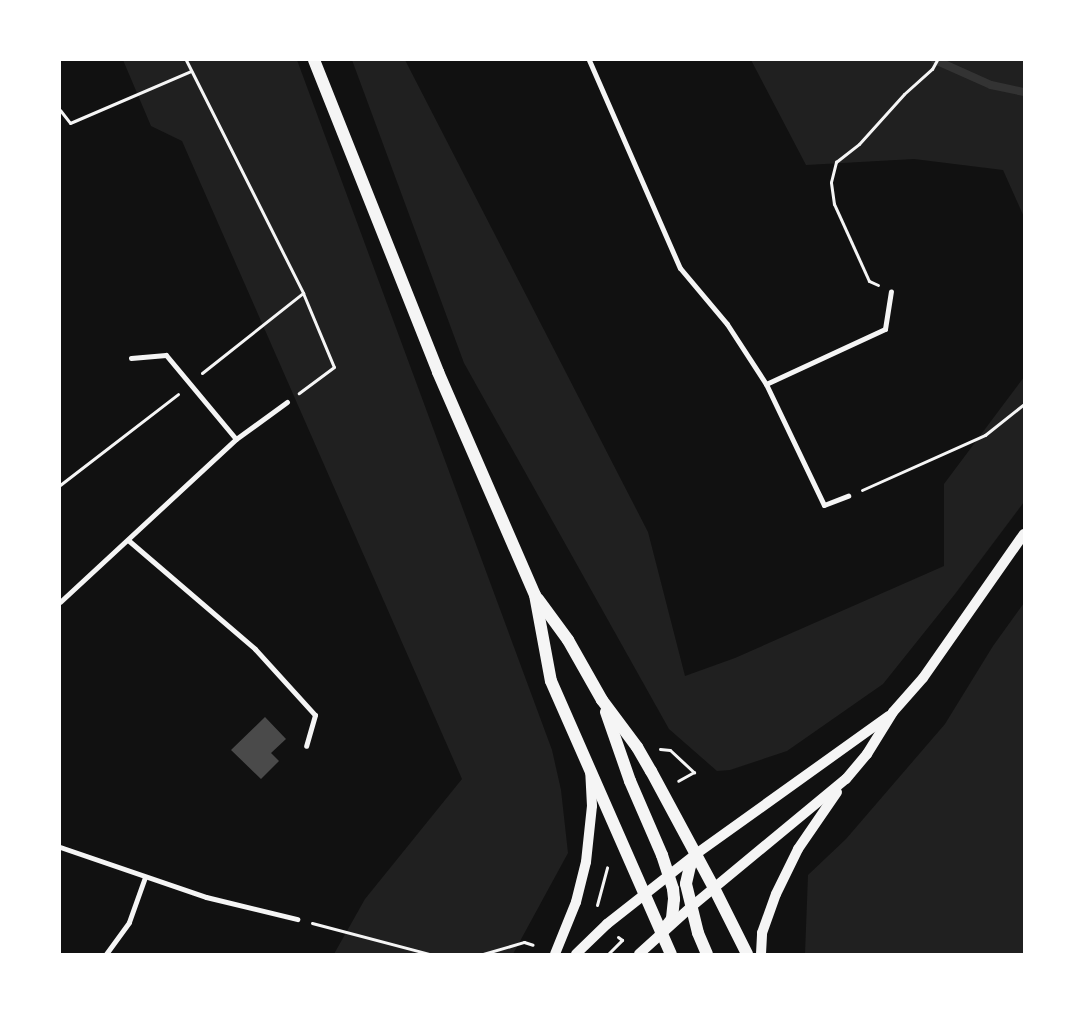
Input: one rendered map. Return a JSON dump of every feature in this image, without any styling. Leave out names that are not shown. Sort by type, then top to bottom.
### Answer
[{"type":"main road","points":[[314,60],[438,372],[534,595],[551,681],[671,954]]},
{"type":"main road","points":[[761,954],[762,933],[770,908],[798,849],[846,779],[867,754],[893,712],[923,678],[1024,534]]},
{"type":"main road","points":[[534,595],[568,640],[602,700],[637,747],[696,854],[747,954]]},
{"type":"main road","points":[[602,700],[630,781],[662,855],[673,889],[674,910],[672,919],[661,933]]},
{"type":"main road","points":[[576,954],[645,894],[696,854],[893,712]]},
{"type":"main road","points":[[555,954],[576,902],[586,862],[592,806],[590,771]]},
{"type":"main road","points":[[639,954],[691,907],[846,779]]},
{"type":"main road","points":[[696,854],[690,866],[686,884],[691,907],[707,954]]},
{"type":"street","points":[[589,60],[680,268],[727,324],[766,384],[824,505],[848,496]]},
{"type":"street","points":[[766,384],[885,329],[891,291]]},
{"type":"street","points":[[131,358],[166,355],[236,439]]},
{"type":"street","points":[[60,602],[236,439],[287,402]]},
{"type":"street","points":[[128,540],[254,649],[315,715],[306,746]]},
{"type":"street","points":[[60,847],[206,898],[297,919]]},
{"type":"street","points":[[106,954],[130,922],[145,878]]},
{"type":"path","points":[[186,60],[303,293],[334,367],[287,402]]},
{"type":"path","points":[[891,291],[869,281],[834,204],[831,182],[836,162],[859,144],[904,94],[932,69],[937,60]]},
{"type":"path","points":[[60,110],[70,123],[191,71]]},
{"type":"path","points":[[848,496],[985,436],[1024,404]]},
{"type":"path","points":[[670,750],[694,772],[679,780]]},
{"type":"path","points":[[595,911],[608,867]]},
{"type":"path","points":[[297,919],[429,954]]},
{"type":"path","points":[[608,954],[622,940]]},
{"type":"path","points":[[483,954],[524,942],[534,945]]},
{"type":"shaded area","points":[[123,60],[297,60],[552,750],[561,790],[568,853],[513,954],[334,954],[365,899],[462,779],[182,141],[151,126]]},
{"type":"shaded area","points":[[352,60],[405,60],[648,532],[685,676],[735,658],[944,566],[944,484],[1024,377],[1024,502],[955,594],[883,684],[787,751],[730,770],[717,771],[669,729],[464,363]]},
{"type":"shaded area","points":[[751,60],[1024,60],[1024,217],[1003,170],[914,159],[806,165]]},
{"type":"shaded area","points":[[1024,603],[1024,954],[805,954],[808,875],[846,839],[945,724],[993,646]]},
{"type":"building","points":[[265,717],[286,739],[271,753],[279,761],[261,779],[231,750]]},
{"type":"waterway","points":[[935,60],[991,85],[1024,92]]}]
